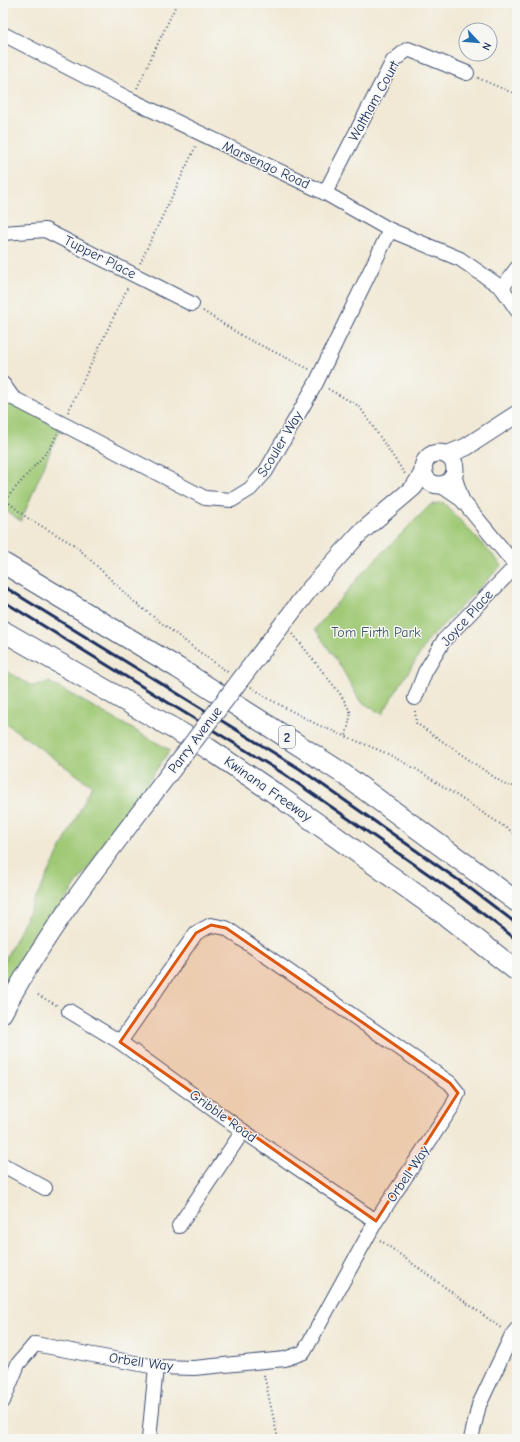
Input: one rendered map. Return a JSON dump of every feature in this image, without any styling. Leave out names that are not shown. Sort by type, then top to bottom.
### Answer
[{"type":"highway","name":"2","points":[[3,563],[178,668],[325,762],[411,823],[517,902]]},
{"type":"highway","name":"Kwinana Freeway","points":[[3,631],[209,749],[273,792],[445,915],[517,971]]},
{"type":"main road","points":[[414,487],[433,480],[449,482],[452,466],[466,447],[516,416]]},
{"type":"main road","points":[[433,480],[424,465],[430,456],[435,454],[452,466]]},
{"type":"main road","name":"Parry Avenue","points":[[3,1014],[14,992],[53,930],[308,591],[359,534],[414,487]]},
{"type":"street","name":"Marsengo Road","points":[[3,34],[131,100],[325,193],[390,230],[460,259],[502,288],[517,310]]},
{"type":"street","name":"Waltham Court","points":[[325,193],[393,61],[408,49],[468,73]]},
{"type":"street","name":"Tupper Place","points":[[3,233],[45,230],[192,304]]},
{"type":"street","name":"Scouler Way","points":[[3,384],[13,398],[205,498],[232,500],[250,489],[266,471],[316,383],[390,230]]},
{"type":"street","points":[[502,288],[517,268]]},
{"type":"street","points":[[452,466],[462,500]]},
{"type":"street","points":[[433,480],[462,500],[517,566]]},
{"type":"street","name":"Joyce Place","points":[[415,698],[425,672],[444,640],[517,566]]},
{"type":"street","name":"Orbell Way","points":[[3,1401],[18,1364],[35,1344],[156,1367],[194,1368],[285,1360],[304,1352],[373,1227],[452,1107],[458,1093],[450,1083],[226,928],[211,925],[196,933],[120,1042]]},
{"type":"street","name":"Gribble Road","points":[[69,1011],[120,1042],[373,1227]]},
{"type":"street","points":[[179,1226],[243,1131]]},
{"type":"street","points":[[3,1165],[45,1188]]},
{"type":"street","points":[[471,1439],[479,1405],[514,1332]]},
{"type":"street","points":[[149,1439],[156,1367]]},
{"type":"path","points":[[131,100],[177,3]]},
{"type":"path","points":[[468,73],[517,95]]},
{"type":"path","points":[[5,500],[51,447],[202,134]]},
{"type":"path","points":[[192,304],[244,337],[313,370],[316,383],[359,406],[414,487]]},
{"type":"path","points":[[292,633],[341,695],[351,713],[346,736]]},
{"type":"path","points":[[415,698],[416,723],[507,786],[517,786]]},
{"type":"path","points":[[38,995],[69,1011]]},
{"type":"path","points":[[373,1227],[514,1332]]},
{"type":"path","points":[[261,1362],[278,1439]]},
{"type":"highlighted area","points":[[211,925],[226,928],[450,1083],[458,1093],[376,1221],[120,1042],[196,933]]},
{"type":"green space","points":[[3,398],[60,428],[21,521],[3,509]]},
{"type":"green space","name":"Tom Firth Park","points":[[443,502],[502,565],[429,639],[382,714],[360,701],[341,667],[315,629],[366,569],[430,505]]},
{"type":"green space","points":[[3,669],[32,686],[49,682],[170,750],[16,971],[3,993],[3,964],[92,786],[3,721]]},
{"type":"railway","points":[[3,586],[300,769],[471,889],[517,924]]},
{"type":"railway","points":[[3,601],[284,774],[457,894],[517,940]]}]
